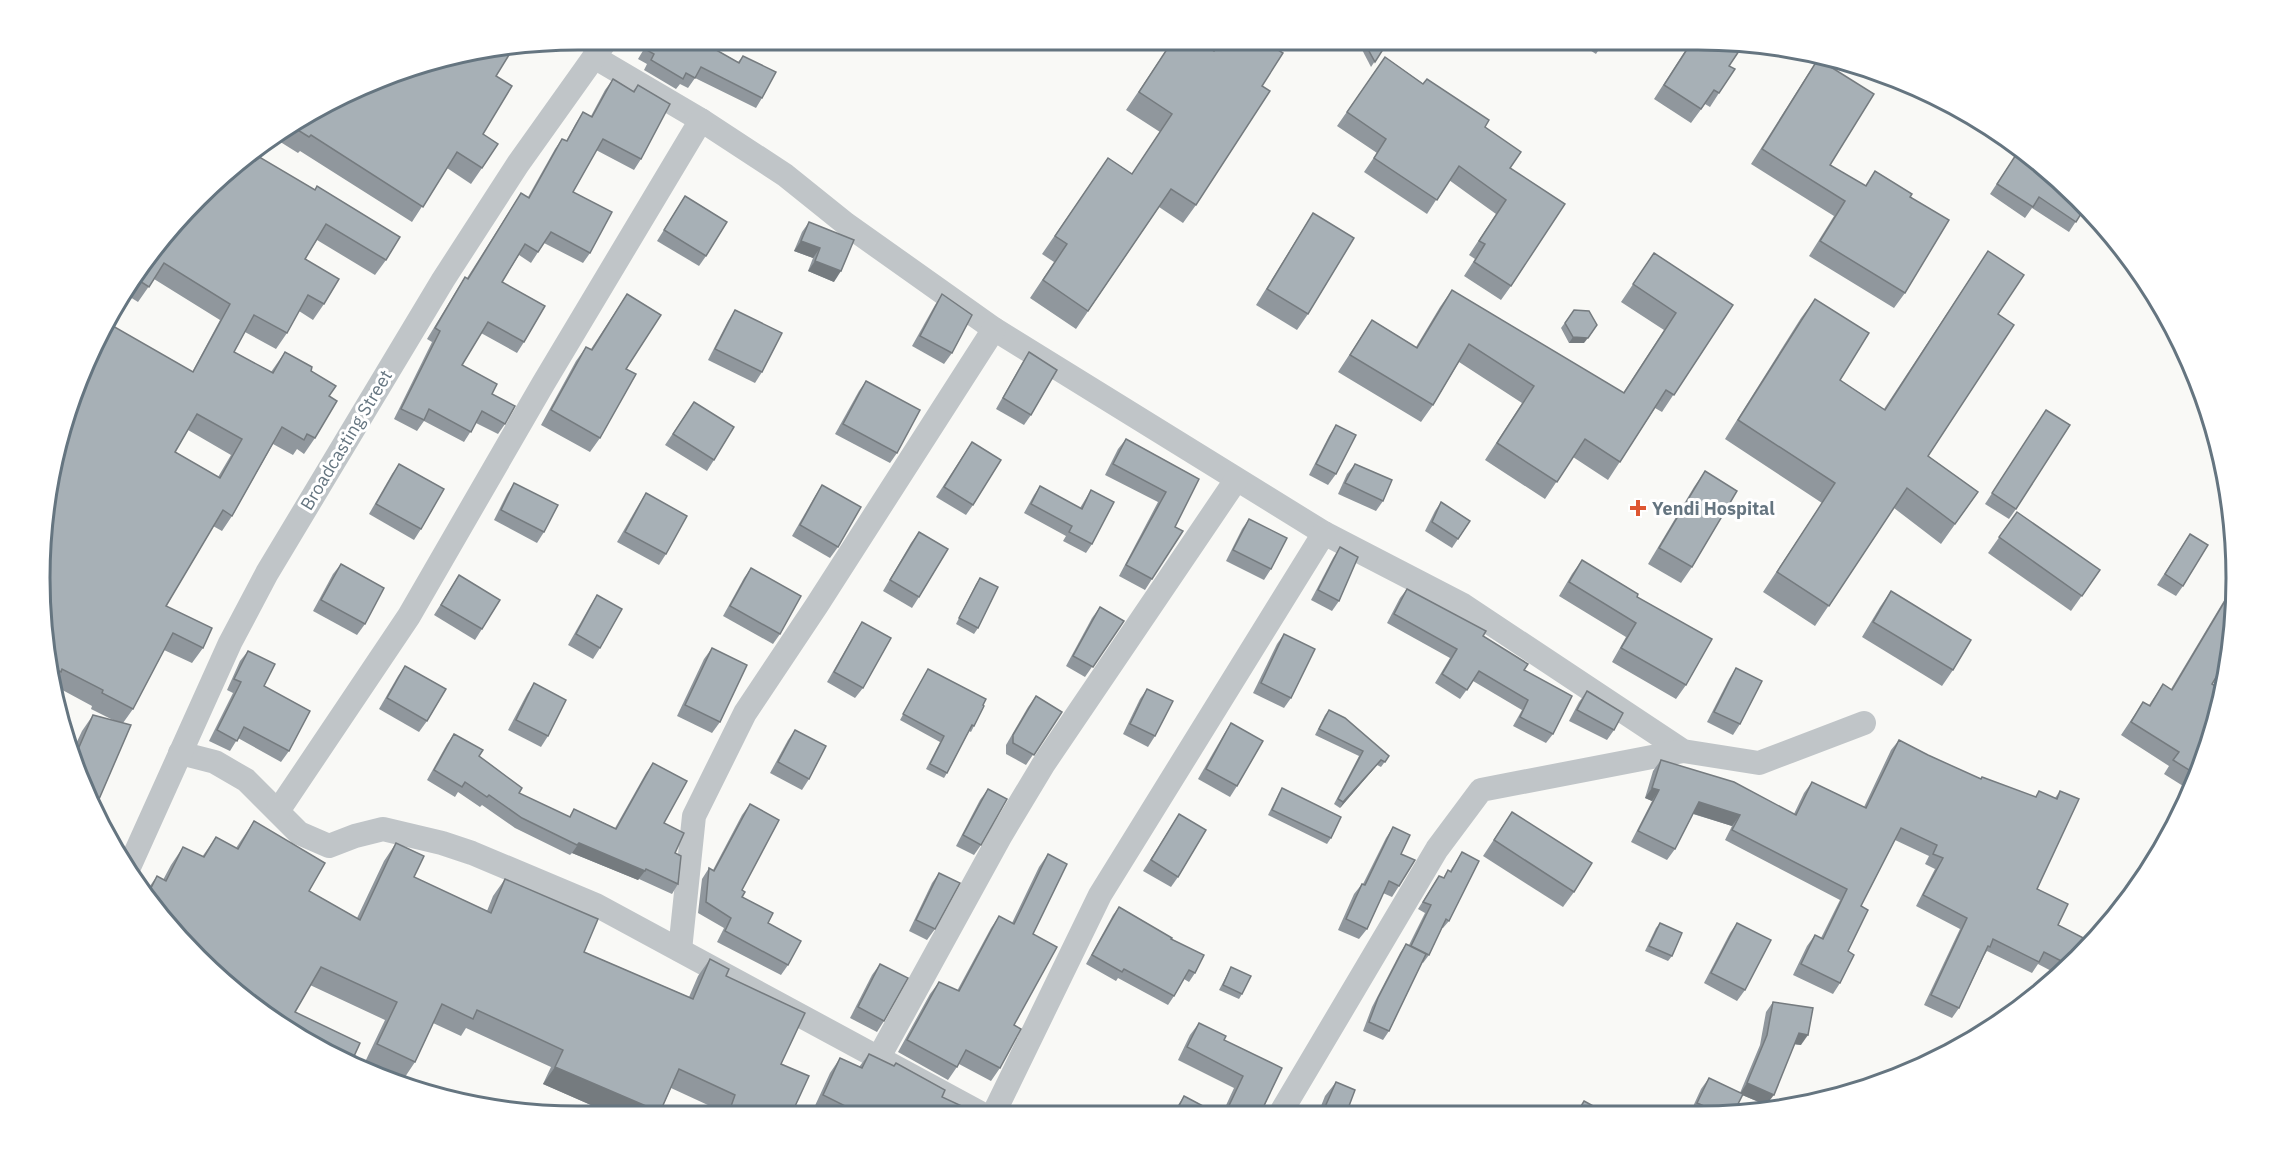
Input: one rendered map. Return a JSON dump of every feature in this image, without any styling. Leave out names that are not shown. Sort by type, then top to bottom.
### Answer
[{"type":"street","name":"Broadcasting Street","points":[[132,861],[230,644],[298,519],[443,280],[518,164],[599,50]]},
{"type":"street","points":[[603,50],[701,120],[785,175],[846,224],[994,329],[1324,533],[1463,605],[1683,751]]},
{"type":"street","points":[[279,811],[409,616],[543,384],[701,120]]},
{"type":"street","points":[[680,950],[694,816],[745,713],[824,596],[994,329]]},
{"type":"street","points":[[879,1057],[1000,835],[1042,765],[1236,480]]},
{"type":"street","points":[[997,1106],[1100,895],[1324,533]]},
{"type":"street","points":[[1285,1106],[1437,849],[1481,790],[1683,751],[1759,763],[1864,723]]},
{"type":"street","points":[[180,753],[215,762],[246,780],[299,833],[329,846],[383,829],[442,843],[472,853],[596,905],[968,1106]]},
{"type":"building","points":[[647,50],[716,50],[739,63],[743,56],[776,72],[762,98],[701,67],[695,78],[686,73],[683,79],[651,60],[654,54]]},
{"type":"building","points":[[1166,50],[1278,50],[1283,53],[1262,86],[1270,91],[1196,205],[1171,189],[1088,311],[1043,280],[1067,244],[1055,236],[1108,158],[1132,174],[1172,114],[1139,92]]},
{"type":"building","points":[[1368,50],[1383,50],[1375,62]]},
{"type":"building","points":[[1687,50],[1739,52],[1729,66],[1735,69],[1719,93],[1714,90],[1701,109],[1664,85]]},
{"type":"building","points":[[510,54],[496,76],[512,86],[483,134],[498,144],[482,168],[457,152],[423,207],[311,135],[309,137],[298,130],[344,104],[376,90],[441,68]]},
{"type":"building","points":[[1385,57],[1423,84],[1427,79],[1489,120],[1485,127],[1521,152],[1510,168],[1565,204],[1511,286],[1474,262],[1485,244],[1479,241],[1506,200],[1459,166],[1437,200],[1374,158],[1386,139],[1347,112]]},
{"type":"building","points":[[1815,63],[1831,67],[1874,94],[1830,165],[1866,186],[1875,171],[1912,194],[1910,197],[1949,220],[1905,293],[1820,241],[1845,201],[1762,149]]},
{"type":"building","points":[[613,79],[634,92],[638,85],[670,104],[641,159],[603,139],[573,192],[612,212],[590,253],[551,232],[538,252],[525,244],[502,282],[545,306],[524,342],[488,322],[462,365],[497,384],[492,394],[515,406],[505,424],[482,411],[471,432],[429,409],[424,420],[401,409],[440,331],[435,328],[465,277],[468,279],[521,193],[529,198],[562,139],[567,141],[583,112],[592,117]]},
{"type":"building","points":[[2015,156],[2081,214],[2076,222],[2039,197],[2033,207],[1997,184]]},
{"type":"building","points":[[259,157],[315,190],[317,186],[400,237],[386,260],[326,224],[305,259],[339,279],[324,304],[308,295],[287,333],[254,315],[234,352],[273,373],[285,352],[312,367],[311,371],[336,386],[329,396],[337,401],[315,438],[307,434],[304,440],[282,427],[232,516],[223,510],[166,606],[212,628],[203,648],[173,633],[133,709],[102,693],[103,690],[62,669],[61,672],[58,671],[51,613],[51,543],[54,509],[68,441],[90,376],[113,326],[193,372],[230,304],[164,263],[149,287],[141,282],[159,256],[204,204]],"holes":[[[197,414],[242,439],[220,478],[175,452]]]},
{"type":"building","points":[[685,196],[727,222],[706,256],[664,230]]},
{"type":"building","points":[[1313,213],[1354,238],[1308,314],[1267,289]]},
{"type":"building","points":[[809,222],[854,240],[841,271],[815,261],[820,248],[801,241]]},
{"type":"building","points":[[1988,251],[2024,275],[1998,314],[2014,325],[1928,456],[1978,492],[1955,524],[1907,488],[1829,606],[1777,572],[1835,483],[1738,420],[1815,299],[1869,333],[1840,380],[1885,410]]},
{"type":"building","points":[[1654,253],[1733,305],[1674,395],[1666,390],[1620,462],[1585,439],[1557,482],[1497,443],[1534,386],[1469,344],[1433,405],[1350,355],[1372,320],[1417,348],[1452,290],[1624,393],[1676,313],[1633,284]]},
{"type":"building","points":[[627,294],[661,315],[626,369],[636,374],[600,438],[551,410],[586,347],[592,350]]},
{"type":"building","points":[[942,294],[972,315],[952,353],[920,336]]},
{"type":"building","points":[[735,310],[782,333],[762,372],[715,349]]},
{"type":"building","points":[[1574,310],[1589,311],[1597,325],[1588,338],[1573,337],[1565,323]]},
{"type":"building","points":[[1029,352],[1057,370],[1031,415],[1003,398]]},
{"type":"building","points":[[866,381],[920,410],[897,453],[843,424]]},
{"type":"building","points":[[694,402],[734,427],[714,460],[673,434]]},
{"type":"building","points":[[2046,410],[2070,425],[2016,509],[1992,493]]},
{"type":"building","points":[[1336,425],[1356,435],[1336,474],[1316,464]]},
{"type":"building","points":[[1126,439],[1199,479],[1175,527],[1183,531],[1152,579],[1126,565],[1166,492],[1113,464]]},
{"type":"building","points":[[972,442],[1001,460],[973,505],[944,487]]},
{"type":"building","points":[[399,464],[444,489],[421,529],[376,504]]},
{"type":"building","points":[[1355,464],[1392,480],[1383,501],[1345,483]]},
{"type":"building","points":[[1705,471],[1737,491],[1692,567],[1659,548]]},
{"type":"building","points":[[514,483],[558,505],[544,532],[501,510]]},
{"type":"building","points":[[822,485],[861,507],[838,547],[800,525]]},
{"type":"building","points":[[1040,486],[1082,509],[1091,490],[1114,502],[1092,544],[1069,532],[1072,526],[1031,504]]},
{"type":"building","points":[[646,493],[687,516],[666,554],[625,532]]},
{"type":"building","points":[[1441,502],[1470,521],[1458,539],[1432,522]]},
{"type":"building","points":[[2017,512],[2100,570],[2082,596],[1999,537]]},
{"type":"building","points":[[1249,519],[1287,538],[1271,569],[1233,550]]},
{"type":"building","points":[[919,532],[948,549],[919,597],[890,580]]},
{"type":"building","points":[[2190,534],[2208,545],[2183,586],[2165,574]]},
{"type":"building","points":[[1340,547],[1358,557],[1339,601],[1318,590]]},
{"type":"building","points":[[1582,560],[1638,594],[1637,597],[1712,639],[1686,685],[1621,648],[1636,623],[1569,582]]},
{"type":"building","points":[[341,564],[384,588],[365,624],[321,600]]},
{"type":"building","points":[[751,568],[801,596],[780,634],[730,606]]},
{"type":"building","points":[[459,575],[500,600],[482,629],[441,605]]},
{"type":"building","points":[[980,578],[998,587],[978,628],[959,618]]},
{"type":"building","points":[[1407,589],[1486,631],[1483,636],[1528,664],[1524,670],[1572,696],[1553,734],[1520,717],[1528,700],[1479,671],[1467,690],[1442,674],[1457,649],[1394,614]]},
{"type":"building","points":[[1891,591],[1971,640],[1953,670],[1873,622]]},
{"type":"building","points":[[597,595],[622,609],[600,648],[576,634]]},
{"type":"building","points":[[2225,600],[2222,647],[2217,676],[2212,684],[2215,686],[2190,770],[2173,760],[2179,752],[2131,722],[2143,702],[2150,706],[2163,684],[2172,690]]},
{"type":"building","points":[[1100,607],[1124,621],[1093,667],[1073,656]]},
{"type":"building","points":[[862,622],[891,638],[863,688],[834,672]]},
{"type":"building","points":[[1284,634],[1315,649],[1291,698],[1261,683]]},
{"type":"building","points":[[712,648],[747,665],[720,722],[685,705]]},
{"type":"building","points":[[248,651],[275,664],[264,686],[310,711],[289,751],[244,727],[237,741],[217,730],[241,682],[234,679]]},
{"type":"building","points":[[405,666],[446,689],[427,721],[387,698]]},
{"type":"building","points":[[1736,668],[1762,681],[1740,724],[1714,712]]},
{"type":"building","points":[[928,669],[986,699],[974,726],[972,725],[947,773],[930,764],[944,736],[903,714]]},
{"type":"building","points":[[534,683],[566,700],[548,736],[516,720]]},
{"type":"building","points":[[1147,689],[1173,701],[1155,736],[1130,724]]},
{"type":"building","points":[[1587,691],[1623,713],[1614,730],[1577,710]]},
{"type":"building","points":[[1036,696],[1062,712],[1034,755],[1013,743],[1013,735]]},
{"type":"building","points":[[1329,710],[1345,718],[1389,756],[1385,762],[1381,760],[1343,802],[1338,799],[1363,751],[1319,729]]},
{"type":"building","points":[[93,715],[131,725],[99,800],[78,749]]},
{"type":"building","points":[[1231,723],[1263,741],[1237,786],[1206,769]]},
{"type":"building","points":[[795,730],[826,746],[809,779],[778,762]]},
{"type":"building","points":[[454,734],[483,750],[479,756],[522,788],[519,793],[570,817],[574,809],[616,829],[653,763],[687,781],[664,823],[684,833],[675,853],[681,856],[678,884],[579,843],[577,845],[522,818],[489,795],[487,797],[465,782],[462,787],[434,770]]},
{"type":"building","points":[[1899,740],[1981,779],[1982,777],[2036,797],[2039,791],[2057,799],[2060,791],[2079,799],[2037,889],[2068,904],[2058,925],[2084,938],[2062,961],[2044,952],[2039,962],[1993,939],[1959,1008],[1931,995],[1967,918],[1923,895],[1943,858],[1933,854],[1937,845],[1901,828],[1861,906],[1868,910],[1848,951],[1854,955],[1840,983],[1801,964],[1815,935],[1823,939],[1847,889],[1732,830],[1740,815],[1699,802],[1675,849],[1638,831],[1659,790],[1652,788],[1661,760],[1734,782],[1796,815],[1812,782],[1866,808]]},
{"type":"building","points":[[1282,788],[1341,817],[1331,838],[1272,810]]},
{"type":"building","points":[[988,789],[1007,799],[981,845],[963,835]]},
{"type":"building","points":[[750,804],[779,820],[742,890],[745,892],[742,897],[773,913],[768,923],[801,941],[788,965],[725,931],[731,918],[706,902],[709,868],[714,871]]},
{"type":"building","points":[[1512,812],[1592,863],[1574,892],[1494,840]]},
{"type":"building","points":[[1179,814],[1206,830],[1178,877],[1151,860]]},
{"type":"building","points":[[254,821],[325,863],[309,891],[360,920],[396,843],[424,856],[414,877],[491,913],[505,879],[598,919],[584,952],[693,999],[710,959],[729,969],[726,976],[805,1013],[781,1064],[809,1076],[795,1106],[731,1106],[735,1095],[679,1069],[663,1106],[646,1106],[555,1067],[563,1050],[477,1010],[473,1019],[442,1004],[415,1062],[377,1044],[397,1002],[321,967],[295,1012],[360,1043],[354,1056],[314,1036],[256,997],[204,952],[151,888],[157,876],[166,881],[183,847],[204,857],[216,837],[238,849]]},
{"type":"building","points":[[1393,827],[1410,835],[1401,854],[1415,860],[1399,886],[1389,881],[1367,929],[1346,919]]},
{"type":"building","points":[[1462,852],[1479,861],[1449,921],[1446,919],[1429,955],[1411,946],[1431,905],[1423,902],[1439,876],[1444,878],[1448,870],[1451,872]]},
{"type":"building","points":[[1048,854],[1067,864],[1033,934],[1057,947],[1014,1025],[1021,1029],[1000,1068],[966,1050],[957,1067],[907,1040],[939,982],[959,991],[999,916],[1014,924]]},
{"type":"building","points":[[939,873],[960,883],[935,929],[916,920]]},
{"type":"building","points":[[1119,907],[1171,939],[1204,955],[1195,973],[1189,970],[1174,996],[1092,955]]},
{"type":"building","points":[[1660,923],[1682,933],[1672,956],[1649,946]]},
{"type":"building","points":[[1737,923],[1771,940],[1745,990],[1711,973]]},
{"type":"building","points":[[1406,944],[1426,954],[1389,1031],[1369,1022],[1378,998]]},
{"type":"building","points":[[880,964],[908,978],[884,1021],[858,1007]]},
{"type":"building","points":[[1231,967],[1251,976],[1242,994],[1223,985]]},
{"type":"building","points":[[1773,1002],[1813,1008],[1808,1035],[1799,1033],[1774,1095],[1747,1083],[1767,1035]]},
{"type":"building","points":[[1199,1023],[1226,1036],[1224,1040],[1282,1068],[1264,1106],[1229,1106],[1243,1076],[1187,1047]]},
{"type":"building","points":[[869,1054],[894,1066],[896,1063],[945,1090],[942,1097],[961,1106],[845,1106],[823,1095],[840,1058],[862,1068]]},
{"type":"building","points":[[1709,1078],[1743,1094],[1738,1105],[1704,1106],[1697,1103]]},
{"type":"building","points":[[1336,1082],[1355,1090],[1349,1106],[1325,1106]]},
{"type":"building","points":[[1184,1096],[1203,1106],[1179,1106]]},
{"type":"building","points":[[1584,1101],[1593,1106],[1581,1106]]},
{"type":"place","name":"Yendi Hospital","points":[[1638,508]]}]
